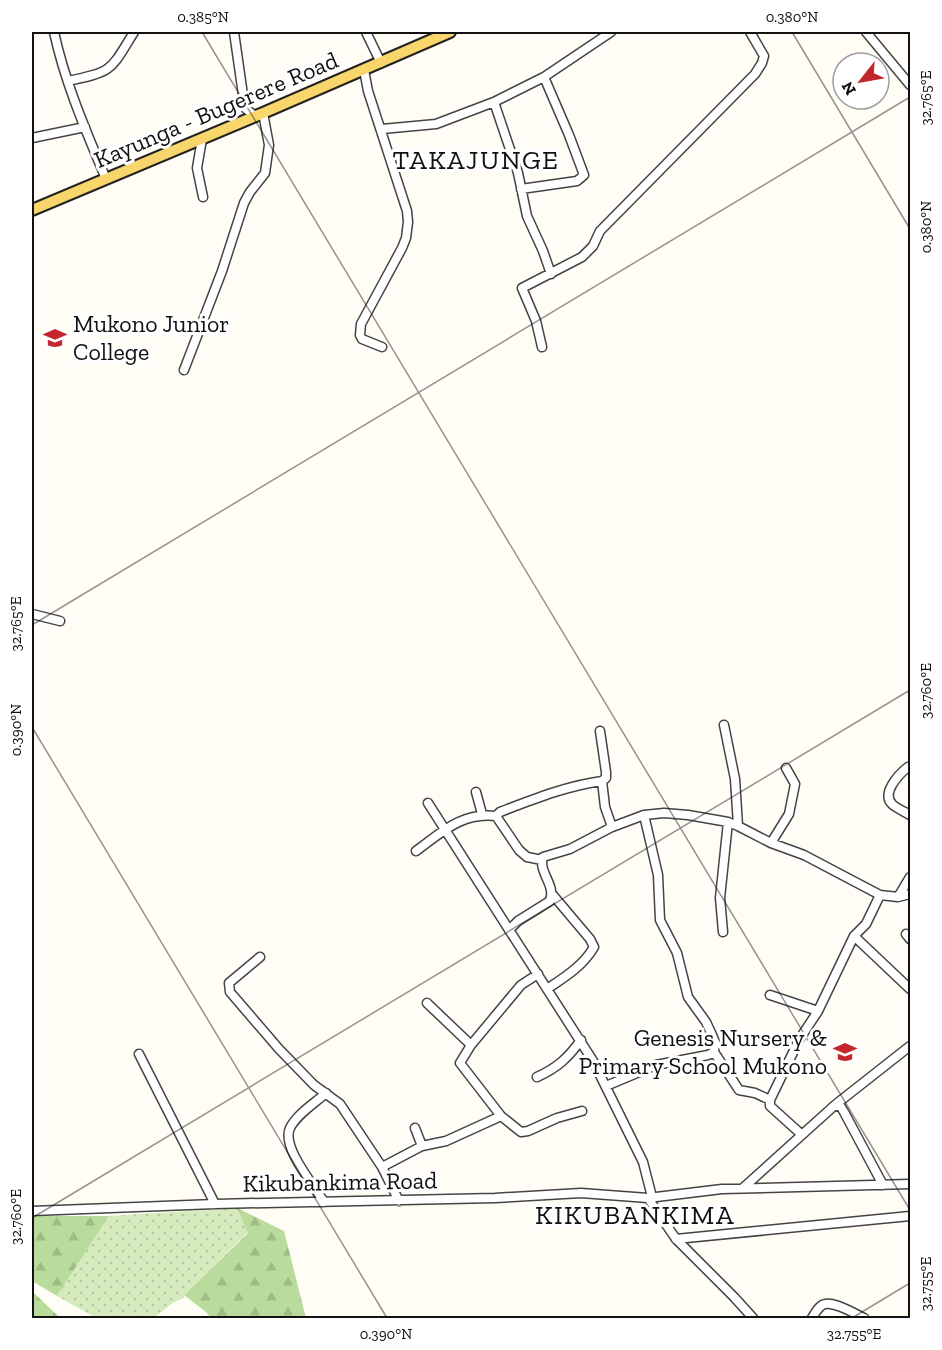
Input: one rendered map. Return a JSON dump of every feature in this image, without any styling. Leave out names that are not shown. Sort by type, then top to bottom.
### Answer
[{"type":"main road","name":"Kayunga - Bugerere Road","points":[[32,210],[450,32]]},
{"type":"street","points":[[54,32],[68,81],[106,179]]},
{"type":"street","points":[[68,81],[108,70],[134,32]]},
{"type":"street","points":[[184,370],[222,271],[244,203],[266,173],[269,145],[259,115],[246,109],[234,32]]},
{"type":"street","points":[[366,32],[381,63]]},
{"type":"street","points":[[382,129],[436,124],[494,102],[544,77],[611,32]]},
{"type":"street","points":[[542,347],[536,321],[522,288],[589,252],[600,231],[755,74],[764,56],[750,32]]},
{"type":"street","points":[[866,32],[910,85]]},
{"type":"street","points":[[364,70],[368,91],[407,211],[408,222],[402,248],[374,295],[361,324],[362,339],[382,347]]},
{"type":"street","points":[[521,189],[577,181],[584,175],[544,77]]},
{"type":"street","points":[[494,102],[516,165],[527,216],[543,251],[550,274]]},
{"type":"street","points":[[32,138],[85,128]]},
{"type":"street","points":[[202,139],[197,168],[202,197]]},
{"type":"street","points":[[32,614],[60,621]]},
{"type":"street","points":[[724,726],[735,779],[738,826]]},
{"type":"street","points":[[496,816],[500,812],[550,792],[602,781],[606,778],[600,731]]},
{"type":"street","points":[[908,766],[891,786],[889,798],[891,804],[910,815]]},
{"type":"street","points":[[771,843],[789,814],[795,784],[786,768]]},
{"type":"street","points":[[602,781],[605,807],[612,827]]},
{"type":"street","points":[[476,792],[482,814]]},
{"type":"street","points":[[428,803],[581,1040],[643,1162],[650,1198],[676,1239],[753,1318]]},
{"type":"street","points":[[547,989],[575,970],[594,947],[591,939],[552,894],[543,872],[543,856],[570,849],[612,827],[644,815],[664,813],[728,822],[771,843],[804,855],[880,895],[898,897],[910,894]]},
{"type":"street","points":[[416,851],[457,821],[482,814],[496,816],[519,850],[527,857],[542,860]]},
{"type":"street","points":[[644,815],[658,875],[660,920],[677,953],[688,997],[706,1022],[715,1042],[714,1052],[739,1090],[755,1093],[770,1100]]},
{"type":"street","points":[[723,932],[720,898],[728,822]]},
{"type":"street","points":[[898,897],[910,877]]},
{"type":"street","points":[[509,930],[518,921],[546,905],[552,894]]},
{"type":"street","points":[[801,1134],[770,1106],[770,1100],[799,1040],[818,1011],[855,936],[866,924],[880,895]]},
{"type":"street","points":[[855,936],[910,988]]},
{"type":"street","points":[[260,957],[229,983],[230,992],[279,1049],[314,1085],[340,1104],[381,1167],[399,1201]]},
{"type":"street","points":[[538,974],[521,985],[471,1045],[460,1063],[501,1116],[521,1132],[582,1111]]},
{"type":"street","points":[[770,995],[818,1011]]},
{"type":"street","points":[[427,1003],[471,1045]]},
{"type":"street","points":[[537,1077],[554,1069],[569,1057],[581,1040]]},
{"type":"street","points":[[743,1188],[835,1105],[910,1046]]},
{"type":"street","points":[[606,1086],[656,1065],[714,1052]]},
{"type":"street","points":[[139,1054],[214,1204]]},
{"type":"street","points":[[324,1202],[287,1140],[290,1129],[297,1118],[326,1092]]},
{"type":"street","points":[[835,1105],[841,1107],[883,1185]]},
{"type":"street","points":[[381,1167],[422,1146],[446,1142],[501,1116]]},
{"type":"street","points":[[415,1128],[422,1146]]},
{"type":"street","name":"Kikubankima Road","points":[[32,1211],[214,1204],[495,1198],[581,1193],[650,1198],[743,1188],[910,1184]]},
{"type":"street","points":[[676,1239],[910,1216]]},
{"type":"street","points":[[812,1318],[820,1306],[834,1304],[864,1318]]},
{"type":"green space","points":[[237,1208],[248,1232],[184,1295],[185,1297],[171,1304],[154,1318],[96,1318],[57,1296],[109,1216]]},
{"type":"green space","points":[[237,1208],[284,1231],[306,1318],[211,1318],[184,1295],[248,1233]]},
{"type":"green space","points":[[32,1216],[109,1216],[57,1296],[32,1281]]},
{"type":"green space","points":[[33,1292],[60,1318],[32,1318]]},
{"type":"place","name":"Mukono Junior College","points":[[55,338]]},
{"type":"place","name":"Genesis Nursery & Primary School Mukono","points":[[845,1052]]},
{"type":"district","name":"TAKAJUNGE","points":[[476,160]]},
{"type":"district","name":"KIKUBANKIMA","points":[[635,1215]]}]
